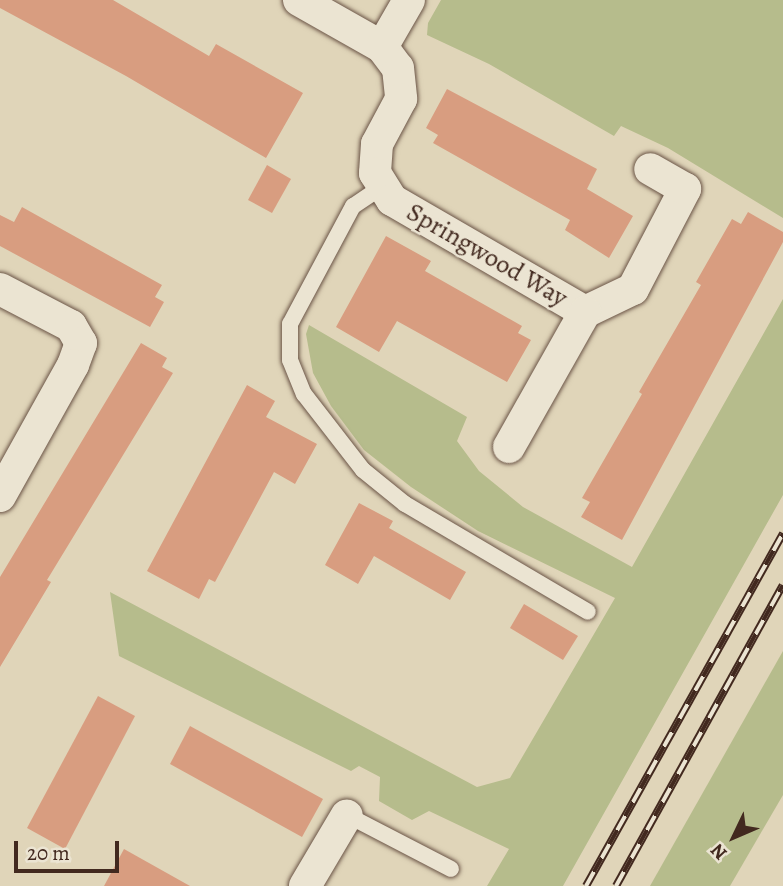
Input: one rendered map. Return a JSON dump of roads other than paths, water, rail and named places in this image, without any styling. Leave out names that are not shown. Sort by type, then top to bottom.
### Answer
[{"type":"street","points":[[299,0],[382,47],[409,0]]},
{"type":"street","name":"Springwood Way","points":[[382,47],[398,68],[401,99],[377,144],[374,173],[392,200],[585,312],[633,289],[685,189],[650,169]]},
{"type":"street","points":[[0,289],[71,327],[81,343],[73,365],[0,496]]},
{"type":"street","points":[[509,447],[585,312]]},
{"type":"street","points":[[305,886],[347,815]]},
{"type":"lane","points":[[383,186],[352,206],[290,324],[289,360],[304,394],[363,470],[405,504],[588,611]]},
{"type":"lane","points":[[347,815],[452,869]]},
{"type":"railway","points":[[586,886],[783,533]]},
{"type":"railway","points":[[616,886],[783,585]]}]
